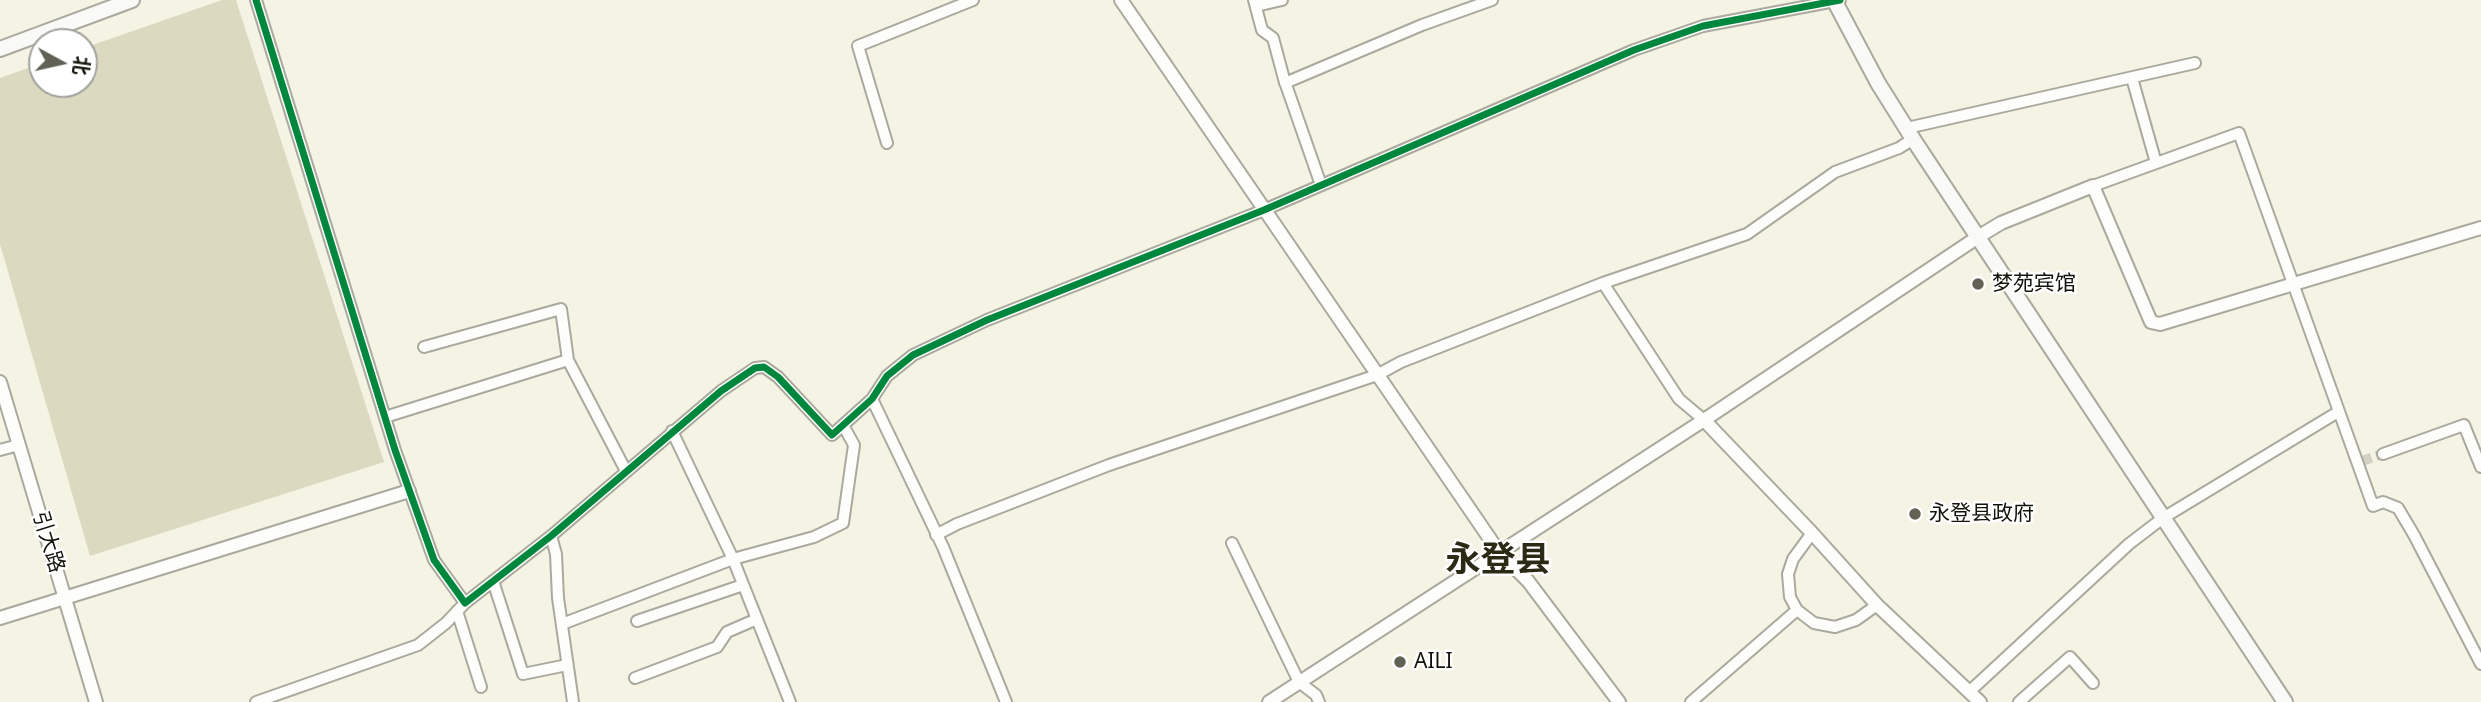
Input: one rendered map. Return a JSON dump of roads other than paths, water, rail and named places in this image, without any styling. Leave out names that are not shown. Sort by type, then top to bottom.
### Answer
[{"type":"main road","points":[[0,49],[132,0]]},
{"type":"main road","points":[[1836,0],[1878,83],[2285,702]]},
{"type":"street","points":[[256,0],[409,491],[434,560],[461,607],[481,687]]},
{"type":"street","points":[[887,144],[858,46],[973,0]]},
{"type":"street","points":[[1121,0],[1499,552],[1528,581],[1619,702]]},
{"type":"street","points":[[1282,0],[1255,3],[1262,30],[1273,38],[1321,185]]},
{"type":"street","points":[[1286,83],[1422,25],[1492,0]]},
{"type":"street","points":[[256,702],[418,645],[721,391],[755,368],[764,367],[778,377],[832,435],[872,400],[887,376],[913,355],[987,320],[1264,210],[1634,50],[1703,26],[1836,0]]},
{"type":"street","points":[[936,535],[957,524],[1109,465],[1377,375],[1401,362],[1603,283],[1746,234],[1835,172],[1899,148],[1910,133],[2195,63]]},
{"type":"street","points":[[2132,78],[2156,163]]},
{"type":"street","points":[[1269,702],[1704,420],[2001,223],[2239,133],[2338,412],[2360,462],[2373,506],[2383,502],[2398,508],[2481,664]]},
{"type":"street","points":[[2093,186],[2151,322],[2160,324],[2481,228]]},
{"type":"street","points":[[1603,283],[1679,399],[1704,420],[1812,533],[1877,606],[1980,702]]},
{"type":"street","points":[[424,347],[561,309],[568,360],[626,471]]},
{"type":"street","points":[[385,417],[568,360]]},
{"type":"street","name":"引大路","points":[[0,382],[96,702]]},
{"type":"street","points":[[872,400],[936,535],[1006,702]]},
{"type":"street","points":[[1970,691],[2129,544],[2164,518],[2338,412]]},
{"type":"street","points":[[562,624],[733,559],[814,537],[843,523],[854,445],[844,425]]},
{"type":"street","points":[[2383,454],[2464,425],[2481,467]]},
{"type":"street","points":[[672,432],[733,559],[790,702]]},
{"type":"street","points":[[0,450],[19,445]]},
{"type":"street","points":[[0,618],[409,491]]},
{"type":"street","points":[[1812,533],[1793,559],[1788,574],[1790,597],[1797,610],[1814,623],[1835,627],[1856,620],[1877,606]]},
{"type":"street","points":[[551,536],[556,554],[573,702]]},
{"type":"street","points":[[1233,543],[1298,682],[1316,695],[1319,702]]},
{"type":"street","points":[[493,581],[523,674],[567,664]]},
{"type":"street","points":[[637,621],[743,585]]},
{"type":"street","points":[[1691,702],[1797,610]]},
{"type":"street","points":[[635,678],[717,647],[727,632],[757,619]]},
{"type":"street","points":[[2019,702],[2070,657],[2093,683]]},
{"type":"tunnel","points":[[2362,461],[2383,454]]},
{"type":"place","name":"梦苑宾馆","points":[[1978,284]]},
{"type":"place","name":"永登县政府","points":[[1915,514]]},
{"type":"place","name":"AILI","points":[[1400,662]]},
{"type":"district","name":"永登县","points":[[1498,561]]}]
